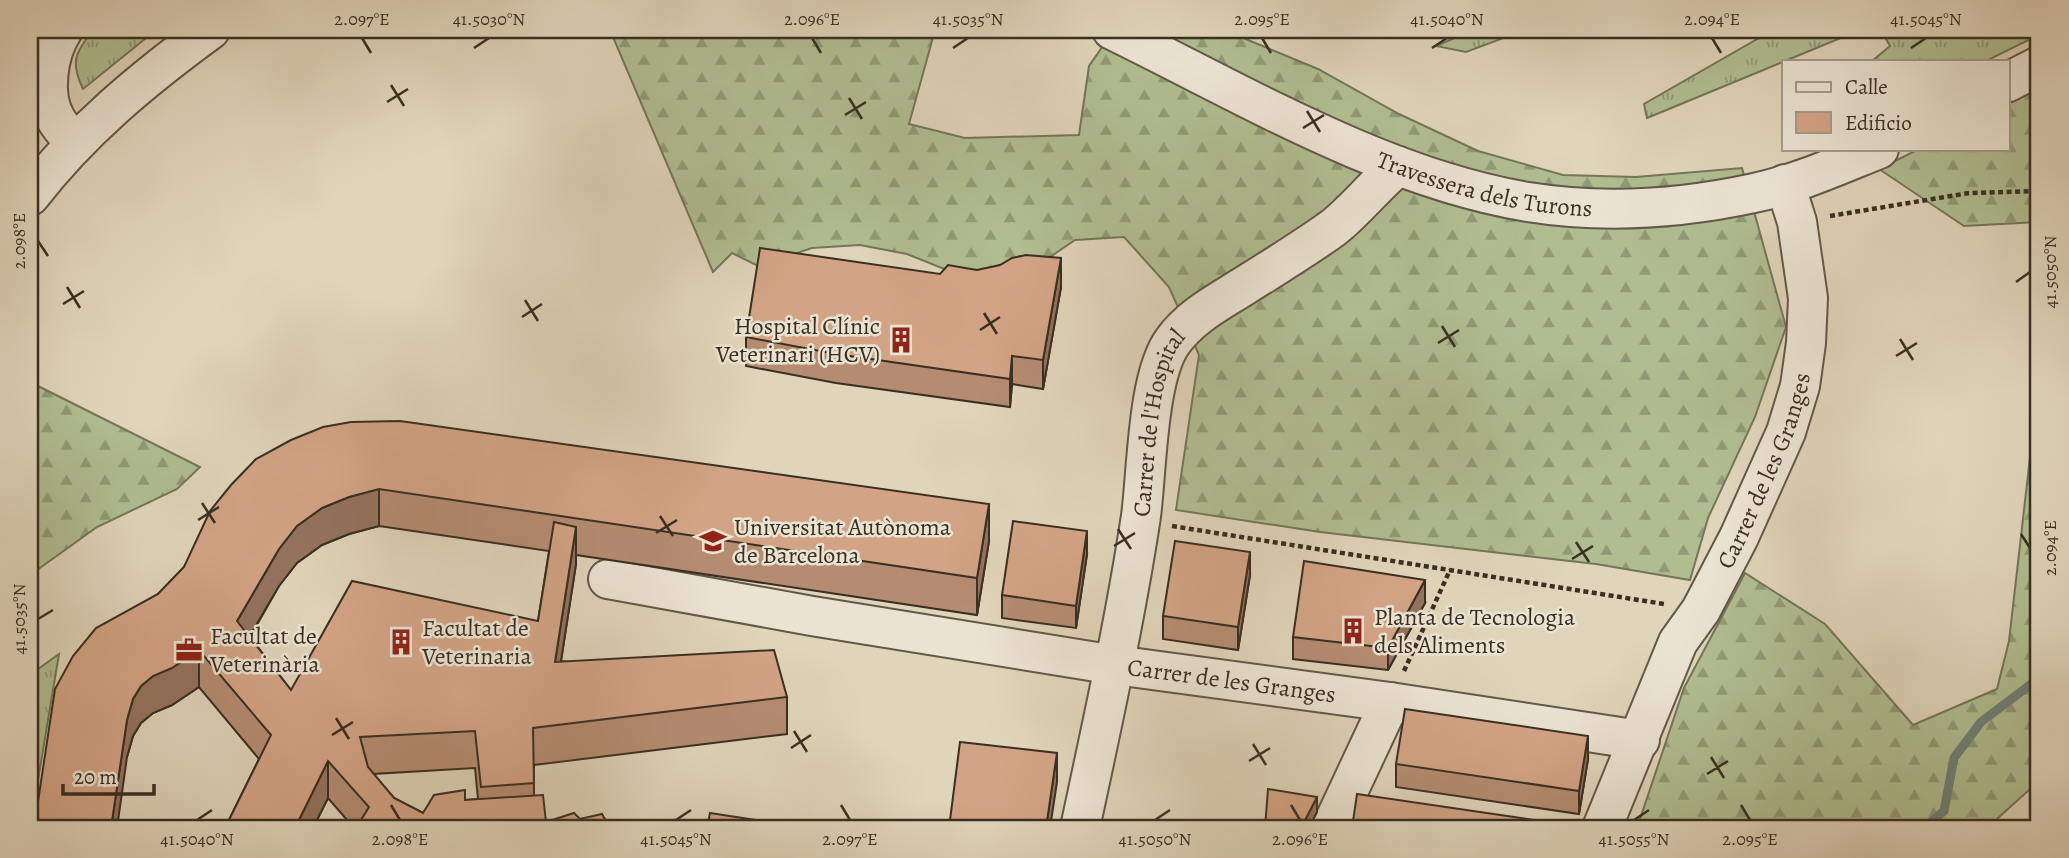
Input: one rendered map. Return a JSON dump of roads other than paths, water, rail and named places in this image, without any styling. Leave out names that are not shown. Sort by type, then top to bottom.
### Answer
[{"type":"street","points":[[63,30],[54,44],[47,85],[55,119],[75,143]]},
{"type":"street","points":[[30,196],[75,143],[123,96],[210,30]]},
{"type":"street","name":"Travessera dels Turons","points":[[1112,30],[1166,41],[1251,101],[1398,166],[1439,180],[1527,202],[1612,209],[1690,205],[1756,193],[1789,197],[1877,150]]},
{"type":"street","points":[[2010,81],[2039,66]]},
{"type":"street","name":"Carrer de l'Hospital","points":[[1080,828],[1115,665],[1140,521],[1144,470],[1162,362],[1184,326],[1335,226],[1378,182],[1398,166]]},
{"type":"street","name":"Carrer de les Granges","points":[[1602,828],[1678,642],[1701,610],[1739,537],[1786,432],[1800,386],[1808,298],[1806,270],[1789,197]]},
{"type":"street","name":"Carrer de les Granges","points":[[608,579],[812,616],[1115,665],[1390,702],[1640,740]]},
{"type":"street","points":[[1331,828],[1390,702]]},
{"type":"waterway","points":[[1924,828],[1944,811],[1954,758],[1981,722],[2039,678]]},
{"type":"place","name":"Hospital Clínic Veterinari (HCV)","points":[[901,340]]},
{"type":"place","name":"Universitat Autònoma de Barcelona","points":[[713,541]]},
{"type":"place","name":"Planta de Tecnologia dels Aliments","points":[[1353,631]]},
{"type":"place","name":"Facultat de Veterinaria","points":[[401,642]]},
{"type":"place","name":"Facultat de Veterinària","points":[[189,650]]}]
